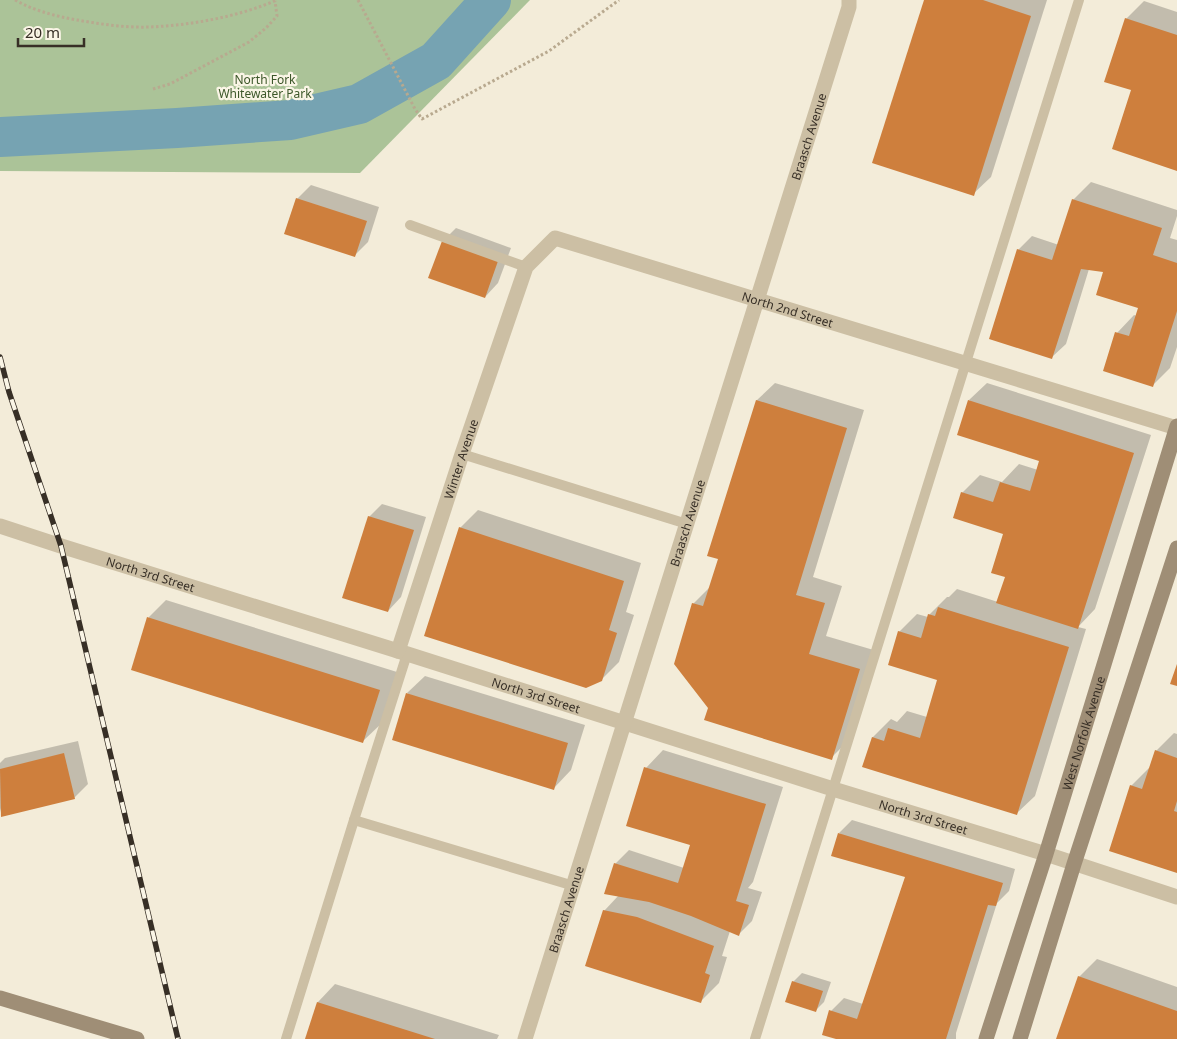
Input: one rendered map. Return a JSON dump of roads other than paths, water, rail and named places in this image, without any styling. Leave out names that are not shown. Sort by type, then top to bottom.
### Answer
[{"type":"main road","name":"West Norfolk Avenue","points":[[986,1039],[1046,854],[1177,428]]},
{"type":"main road","points":[[1020,1039],[1074,864],[1177,548]]},
{"type":"main road","points":[[0,998],[137,1039]]},
{"type":"street","name":"Braasch Avenue","points":[[525,1039],[852,2]]},
{"type":"street","name":"North 2nd Street","points":[[526,267],[555,238],[1177,428]]},
{"type":"street","name":"Winter Avenue","points":[[403,652],[462,454],[526,267]]},
{"type":"street","name":"North 3rd Street","points":[[0,526],[403,652],[625,724],[1046,854],[1177,897]]},
{"type":"lane","points":[[755,1039],[1079,0]]},
{"type":"lane","points":[[410,225],[526,267]]},
{"type":"lane","points":[[462,454],[687,524]]},
{"type":"lane","points":[[286,1039],[354,820],[403,652]]},
{"type":"lane","points":[[354,820],[574,886]]},
{"type":"waterway","points":[[0,137],[290,120],[359,104],[436,61],[491,0]]},
{"type":"railway","points":[[0,357],[9,392],[61,546],[178,1039]]},
{"type":"park label","name":"North Fork Whitewater Park","points":[[265,86]]}]
